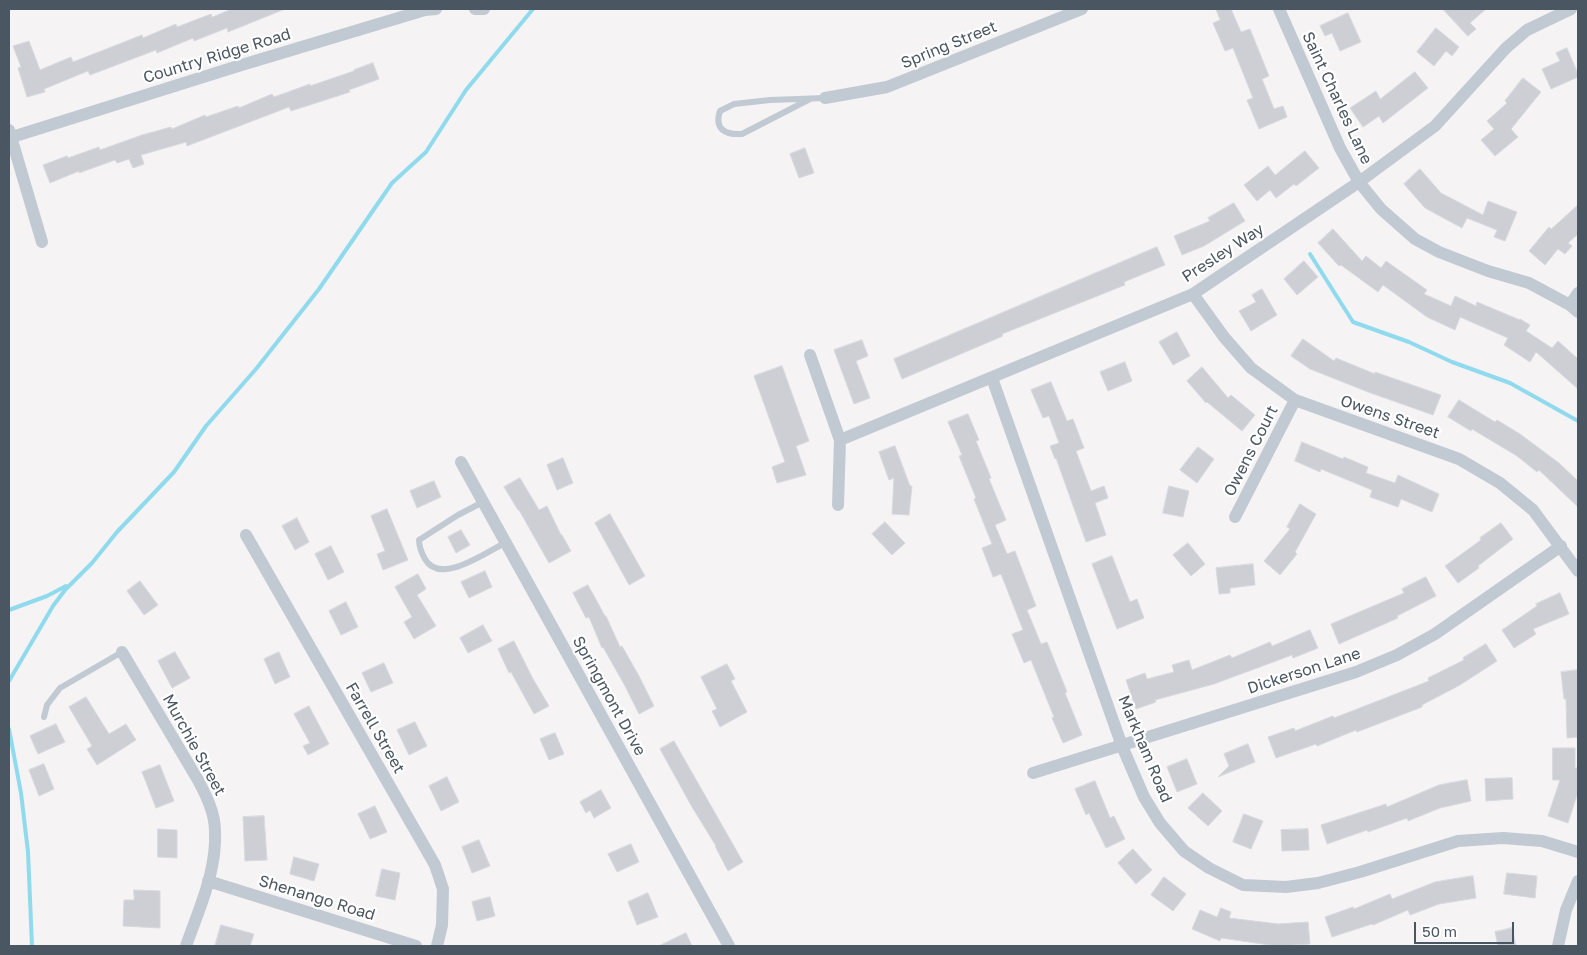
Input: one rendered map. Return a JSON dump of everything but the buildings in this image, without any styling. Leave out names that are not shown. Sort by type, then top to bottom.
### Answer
[{"type":"street","name":"Country Ridge Road","points":[[10,135],[425,10],[436,9]]},
{"type":"street","points":[[475,9],[484,9]]},
{"type":"street","name":"Spring Street","points":[[825,98],[887,87],[1082,9]]},
{"type":"street","name":"Saint Charles Lane","points":[[1279,9],[1340,148],[1359,182],[1381,209],[1415,239],[1439,252],[1480,268],[1529,283],[1574,309]]},
{"type":"street","name":"Presley Way","points":[[840,440],[1193,294],[1359,182],[1435,126],[1506,48],[1527,30],[1571,9]]},
{"type":"street","points":[[10,135],[42,242]]},
{"type":"street","points":[[1574,309],[1578,293]]},
{"type":"street","name":"Owens Street","points":[[1193,294],[1224,337],[1251,368],[1295,400],[1459,459],[1500,483],[1533,510],[1578,570]]},
{"type":"street","points":[[810,355],[840,440],[838,505]]},
{"type":"street","name":"Markham Road","points":[[992,378],[1122,746],[1144,797],[1160,823],[1184,851],[1209,868],[1243,885],[1286,887],[1318,883],[1458,842],[1503,838],[1542,841],[1578,852]]},
{"type":"street","name":"Owens Court","points":[[1235,517],[1295,400]]},
{"type":"street","name":"Springmont Drive","points":[[461,462],[729,946]]},
{"type":"street","name":"Farrell Street","points":[[246,535],[435,865],[443,889],[442,925],[437,946]]},
{"type":"street","name":"Dickerson Lane","points":[[1033,773],[1356,672],[1397,655],[1435,634],[1561,546]]},
{"type":"street","name":"Murchie Street","points":[[122,652],[184,754],[209,802],[215,829],[214,856],[208,881],[186,946]]},
{"type":"street","name":"Shenango Road","points":[[208,881],[416,946]]},
{"type":"street","points":[[1558,946],[1566,910],[1578,881]]},
{"type":"lane","points":[[810,99],[742,134],[725,132],[719,125],[720,111],[734,104],[770,100],[825,98]]},
{"type":"lane","points":[[483,502],[418,540],[419,547],[426,561],[433,567],[443,570],[455,569],[506,542]]},
{"type":"lane","points":[[44,717],[47,705],[60,688],[122,652]]},
{"type":"waterway","points":[[9,681],[53,606],[65,590],[92,563],[117,532],[174,472],[206,426],[256,369],[319,289],[392,183],[426,152],[466,90],[533,9]]},
{"type":"waterway","points":[[1310,254],[1353,322],[1409,342],[1452,362],[1510,383],[1578,421]]},
{"type":"waterway","points":[[9,610],[47,596],[66,586]]},
{"type":"waterway","points":[[9,729],[21,793],[28,852],[32,946]]}]
